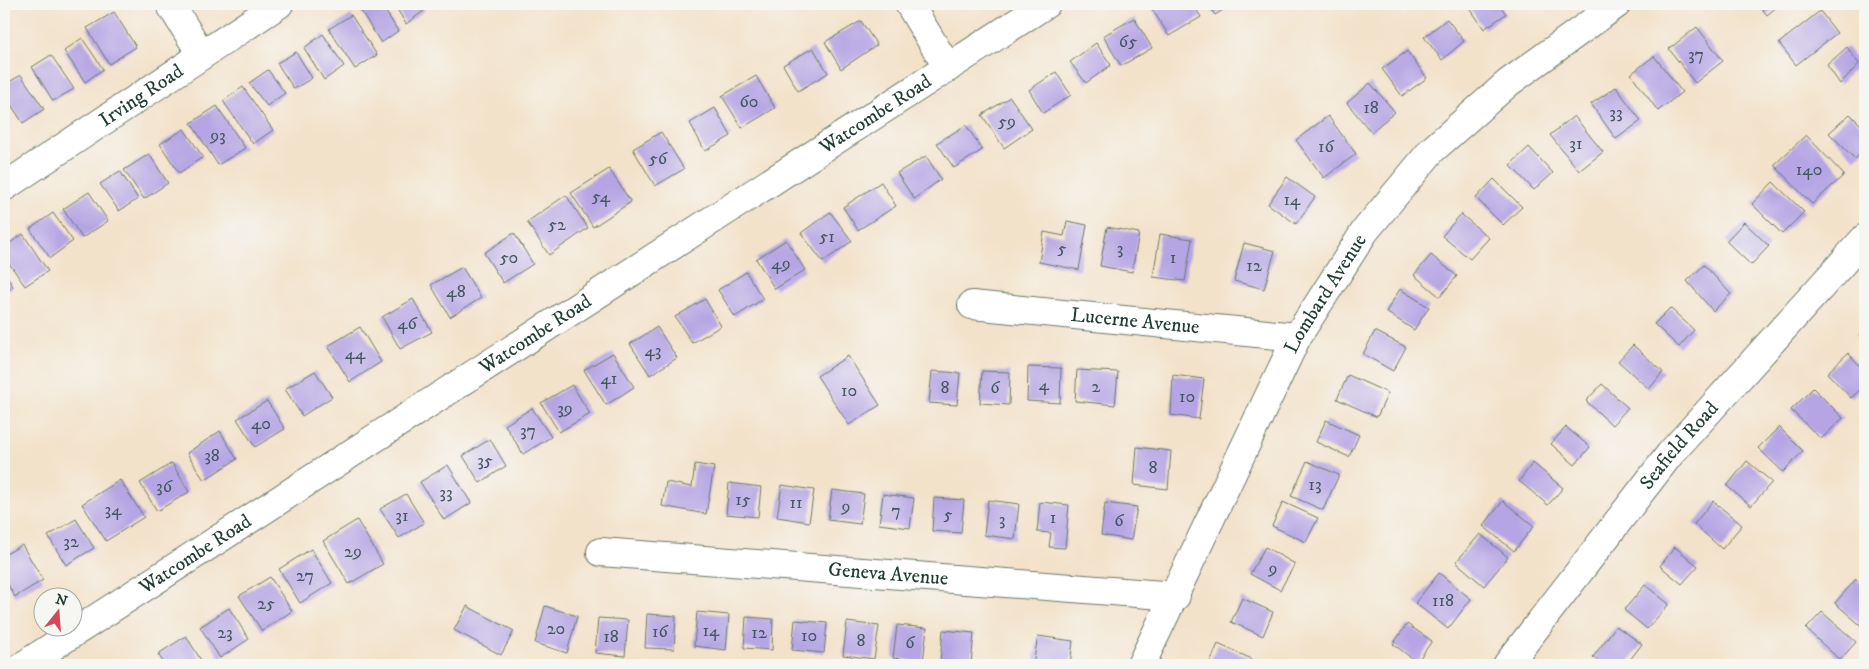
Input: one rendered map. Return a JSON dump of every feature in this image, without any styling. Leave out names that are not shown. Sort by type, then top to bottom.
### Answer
[{"type":"street","points":[[170,4],[202,55]]},
{"type":"street","name":"Irving Road","points":[[4,186],[279,4]]},
{"type":"street","points":[[909,4],[948,68]]},
{"type":"street","name":"Watcombe Road","points":[[24,665],[1046,4]]},
{"type":"street","name":"Lombard Avenue","points":[[1141,665],[1176,596],[1297,337],[1366,231],[1432,150],[1508,83],[1616,4]]},
{"type":"street","name":"Seafield Road","points":[[1507,665],[1670,454],[1865,238]]},
{"type":"street","name":"Lucerne Avenue","points":[[972,305],[1297,337]]},
{"type":"street","name":"Geneva Avenue","points":[[601,552],[1176,596]]},
{"type":"building","points":[[365,4],[381,4],[398,31],[381,43],[359,8]]},
{"type":"building","points":[[394,4],[420,4],[425,10],[406,24]]},
{"type":"building","points":[[1149,4],[1193,4],[1201,17],[1169,36]]},
{"type":"building","points":[[1208,4],[1232,4],[1215,15]]},
{"type":"building","points":[[1467,4],[1499,4],[1506,14],[1484,29]]},
{"type":"building","points":[[1758,4],[1780,4],[1767,15]]},
{"type":"building","points":[[1820,11],[1837,33],[1796,65],[1779,43]]},
{"type":"building","points":[[114,12],[136,47],[109,64],[87,28]]},
{"type":"building","points":[[351,15],[377,55],[355,69],[329,29]]},
{"type":"building","points":[[1134,18],[1152,48],[1121,66],[1103,36]]},
{"type":"building","points":[[1447,19],[1464,41],[1442,60],[1424,37]]},
{"type":"building","points":[[861,21],[877,45],[841,69],[825,42]]},
{"type":"building","points":[[1697,27],[1723,61],[1695,83],[1669,49]]},
{"type":"building","points":[[323,34],[344,66],[324,80],[304,48]]},
{"type":"building","points":[[82,38],[103,69],[85,82],[64,51]]},
{"type":"building","points":[[1096,43],[1111,65],[1086,83],[1070,62]]},
{"type":"building","points":[[1847,47],[1859,64],[1840,84],[1827,65]]},
{"type":"building","points":[[813,48],[828,73],[798,91],[783,65]]},
{"type":"building","points":[[1407,51],[1427,78],[1402,96],[1382,69]]},
{"type":"building","points":[[296,52],[312,78],[294,89],[277,63]]},
{"type":"building","points":[[51,55],[74,89],[53,101],[32,67]]},
{"type":"building","points":[[1654,56],[1682,92],[1658,111],[1631,74]]},
{"type":"building","points":[[268,70],[285,93],[267,106],[249,83]]},
{"type":"building","points":[[1056,72],[1071,95],[1043,113],[1029,90]]},
{"type":"building","points":[[21,75],[44,109],[23,123],[4,94],[4,85]]},
{"type":"building","points":[[756,76],[775,108],[742,128],[722,96]]},
{"type":"building","points":[[1370,83],[1395,112],[1371,132],[1347,103]]},
{"type":"building","points":[[243,87],[273,130],[253,144],[223,101]]},
{"type":"building","points":[[1616,87],[1641,121],[1616,139],[1591,104]]},
{"type":"building","points":[[1010,97],[1032,129],[1004,148],[982,115]]},
{"type":"building","points":[[217,106],[245,148],[218,165],[191,123]]},
{"type":"building","points":[[715,108],[731,136],[705,151],[690,123]]},
{"type":"building","points":[[1850,114],[1865,129],[1865,149],[1855,159],[1829,133]]},
{"type":"building","points":[[1328,116],[1356,154],[1324,178],[1296,140]]},
{"type":"building","points":[[1574,116],[1603,152],[1579,171],[1550,135]]},
{"type":"building","points":[[966,125],[982,150],[954,168],[937,143]]},
{"type":"building","points":[[184,129],[203,157],[179,173],[160,144]]},
{"type":"building","points":[[661,132],[684,169],[655,186],[633,149]]},
{"type":"building","points":[[1806,135],[1844,175],[1812,204],[1774,165]]},
{"type":"building","points":[[1529,147],[1553,173],[1534,190],[1510,165]]},
{"type":"building","points":[[149,154],[168,183],[144,199],[124,170]]},
{"type":"building","points":[[926,156],[941,179],[914,199],[897,173]]},
{"type":"building","points":[[609,169],[631,202],[593,227],[571,193]]},
{"type":"building","points":[[120,171],[138,199],[119,211],[100,184]]},
{"type":"building","points":[[1287,177],[1315,197],[1296,224],[1268,204]]},
{"type":"building","points":[[1494,179],[1522,207],[1503,225],[1476,198]]},
{"type":"building","points":[[881,182],[896,206],[858,230],[843,207]]},
{"type":"building","points":[[1773,182],[1804,212],[1782,234],[1752,204]]},
{"type":"building","points":[[89,192],[108,221],[82,238],[63,209]]},
{"type":"building","points":[[566,195],[588,228],[549,255],[527,222]]},
{"type":"building","points":[[830,212],[852,241],[823,262],[801,233]]},
{"type":"building","points":[[53,213],[73,241],[50,258],[30,229]]},
{"type":"building","points":[[1461,214],[1489,238],[1470,259],[1442,236]]},
{"type":"building","points":[[1067,221],[1087,225],[1079,270],[1039,262],[1044,232],[1064,236]]},
{"type":"building","points":[[1744,222],[1769,246],[1751,265],[1726,241]]},
{"type":"building","points":[[1107,227],[1139,233],[1132,272],[1100,266]]},
{"type":"building","points":[[514,233],[533,264],[503,283],[484,253]]},
{"type":"building","points":[[23,234],[48,271],[25,286],[4,256],[4,247]]},
{"type":"building","points":[[1160,234],[1192,239],[1185,281],[1153,277]]},
{"type":"building","points":[[786,240],[805,270],[775,289],[756,259]]},
{"type":"building","points":[[1244,243],[1275,251],[1264,289],[1234,281]]},
{"type":"building","points":[[1431,255],[1457,276],[1440,297],[1414,275]]},
{"type":"building","points":[[1704,265],[1731,294],[1713,311],[1687,281]]},
{"type":"building","points":[[462,267],[481,298],[450,317],[431,285]]},
{"type":"building","points":[[4,272],[13,287],[4,293]]},
{"type":"building","points":[[746,272],[763,299],[735,317],[718,290]]},
{"type":"building","points":[[1400,289],[1429,307],[1414,330],[1386,312]]},
{"type":"building","points":[[413,299],[432,332],[400,349],[382,317]]},
{"type":"building","points":[[705,299],[721,326],[692,343],[675,317]]},
{"type":"building","points":[[1670,308],[1694,330],[1679,347],[1654,324]]},
{"type":"building","points":[[360,327],[381,362],[350,382],[328,346]]},
{"type":"building","points":[[657,327],[677,358],[650,375],[630,344]]},
{"type":"building","points":[[1865,330],[1865,341],[1860,335]]},
{"type":"building","points":[[1375,331],[1406,347],[1393,371],[1363,354]]},
{"type":"building","points":[[1633,345],[1663,372],[1649,389],[1618,361]]},
{"type":"building","points":[[613,353],[634,387],[606,405],[584,370]]},
{"type":"building","points":[[1848,353],[1865,371],[1865,385],[1851,398],[1827,373]]},
{"type":"building","points":[[848,356],[880,405],[849,425],[817,376]]},
{"type":"building","points":[[1028,367],[1061,368],[1060,403],[1027,401]]},
{"type":"building","points":[[1077,370],[1118,372],[1115,405],[1075,401]]},
{"type":"building","points":[[315,371],[332,397],[302,416],[285,389]]},
{"type":"building","points":[[932,371],[960,373],[957,405],[929,403]]},
{"type":"building","points":[[982,371],[1010,372],[1009,405],[980,403]]},
{"type":"building","points":[[1173,375],[1204,379],[1199,419],[1171,415]]},
{"type":"building","points":[[1348,375],[1388,393],[1377,417],[1337,399]]},
{"type":"building","points":[[1602,384],[1628,408],[1612,425],[1586,401]]},
{"type":"building","points":[[572,385],[590,414],[559,432],[541,403]]},
{"type":"building","points":[[1813,388],[1843,418],[1821,439],[1791,410]]},
{"type":"building","points":[[267,401],[285,429],[255,447],[237,419]]},
{"type":"building","points":[[532,408],[551,437],[523,454],[505,425]]},
{"type":"building","points":[[1326,420],[1359,435],[1349,457],[1316,442]]},
{"type":"building","points":[[1566,427],[1590,447],[1575,465],[1551,444]]},
{"type":"building","points":[[1779,427],[1803,451],[1783,472],[1758,448]]},
{"type":"building","points":[[220,431],[237,459],[204,480],[187,453]]},
{"type":"building","points":[[490,439],[506,466],[480,483],[463,456]]},
{"type":"building","points":[[1137,447],[1171,451],[1168,489],[1134,485]]},
{"type":"building","points":[[1307,461],[1339,475],[1323,510],[1291,496]]},
{"type":"building","points":[[1747,461],[1772,482],[1751,506],[1727,486]]},
{"type":"building","points":[[172,463],[189,492],[157,511],[140,483]]},
{"type":"building","points":[[1533,463],[1563,488],[1548,505],[1519,481]]},
{"type":"building","points":[[695,464],[714,467],[706,514],[662,506],[666,482],[692,487]]},
{"type":"building","points":[[448,465],[471,503],[444,520],[420,482]]},
{"type":"building","points":[[120,480],[144,517],[106,541],[82,504]]},
{"type":"building","points":[[729,483],[761,487],[758,517],[726,514]]},
{"type":"building","points":[[782,485],[814,490],[809,522],[777,517]]},
{"type":"building","points":[[832,490],[864,494],[860,524],[828,520]]},
{"type":"building","points":[[406,494],[424,523],[399,538],[380,509]]},
{"type":"building","points":[[883,494],[914,498],[910,528],[879,524]]},
{"type":"building","points":[[934,498],[964,500],[961,533],[932,531]]},
{"type":"building","points":[[988,500],[1019,504],[1015,539],[984,535]]},
{"type":"building","points":[[1503,501],[1534,526],[1514,551],[1483,526]]},
{"type":"building","points":[[1713,501],[1742,525],[1722,549],[1694,524]]},
{"type":"building","points":[[1040,502],[1069,505],[1065,548],[1049,547],[1051,533],[1037,532]]},
{"type":"building","points":[[1283,502],[1318,518],[1306,542],[1272,526]]},
{"type":"building","points":[[1105,503],[1137,507],[1131,540],[1101,535]]},
{"type":"building","points":[[76,519],[94,548],[66,565],[48,536]]},
{"type":"building","points":[[357,520],[383,564],[349,584],[323,541]]},
{"type":"building","points":[[1480,534],[1508,557],[1484,586],[1456,562]]},
{"type":"building","points":[[22,545],[43,580],[15,597],[4,578],[4,555]]},
{"type":"building","points":[[1265,547],[1295,564],[1280,590],[1250,574]]},
{"type":"building","points":[[1675,547],[1698,566],[1682,584],[1660,566]]},
{"type":"building","points":[[311,549],[332,583],[300,603],[279,569]]},
{"type":"building","points":[[1439,573],[1471,599],[1448,629],[1415,603]]},
{"type":"building","points":[[270,577],[292,611],[262,631],[239,596]]},
{"type":"building","points":[[1856,579],[1865,587],[1865,629],[1835,603]]},
{"type":"building","points":[[1645,585],[1669,604],[1647,629],[1624,610]]},
{"type":"building","points":[[1242,598],[1273,612],[1263,636],[1231,622]]},
{"type":"building","points":[[467,606],[514,631],[501,655],[454,630]]},
{"type":"building","points":[[545,606],[577,616],[567,653],[535,643]]},
{"type":"building","points":[[229,608],[249,639],[220,658],[200,627]]},
{"type":"building","points":[[697,612],[729,615],[726,650],[694,646]]},
{"type":"building","points":[[1822,612],[1856,642],[1840,660],[1806,629]]},
{"type":"building","points":[[647,614],[676,616],[674,649],[645,648]]},
{"type":"building","points":[[746,617],[773,619],[772,650],[744,648]]},
{"type":"building","points":[[598,618],[628,620],[625,656],[595,653]]},
{"type":"building","points":[[795,620],[827,623],[824,653],[792,650]]},
{"type":"building","points":[[847,622],[879,626],[874,659],[843,655]]},
{"type":"building","points":[[1407,624],[1432,641],[1417,662],[1393,644]]},
{"type":"building","points":[[897,625],[927,628],[923,662],[893,658]]},
{"type":"building","points":[[1616,626],[1642,644],[1626,665],[1605,665],[1593,657]]},
{"type":"building","points":[[943,630],[974,633],[971,665],[940,662]]},
{"type":"building","points":[[186,636],[204,665],[165,665],[158,654]]},
{"type":"building","points":[[1038,636],[1073,641],[1070,665],[1033,665]]},
{"type":"building","points":[[1218,644],[1252,659],[1249,665],[1209,665]]},
{"type":"building","points":[[1795,659],[1802,665],[1789,665]]}]
